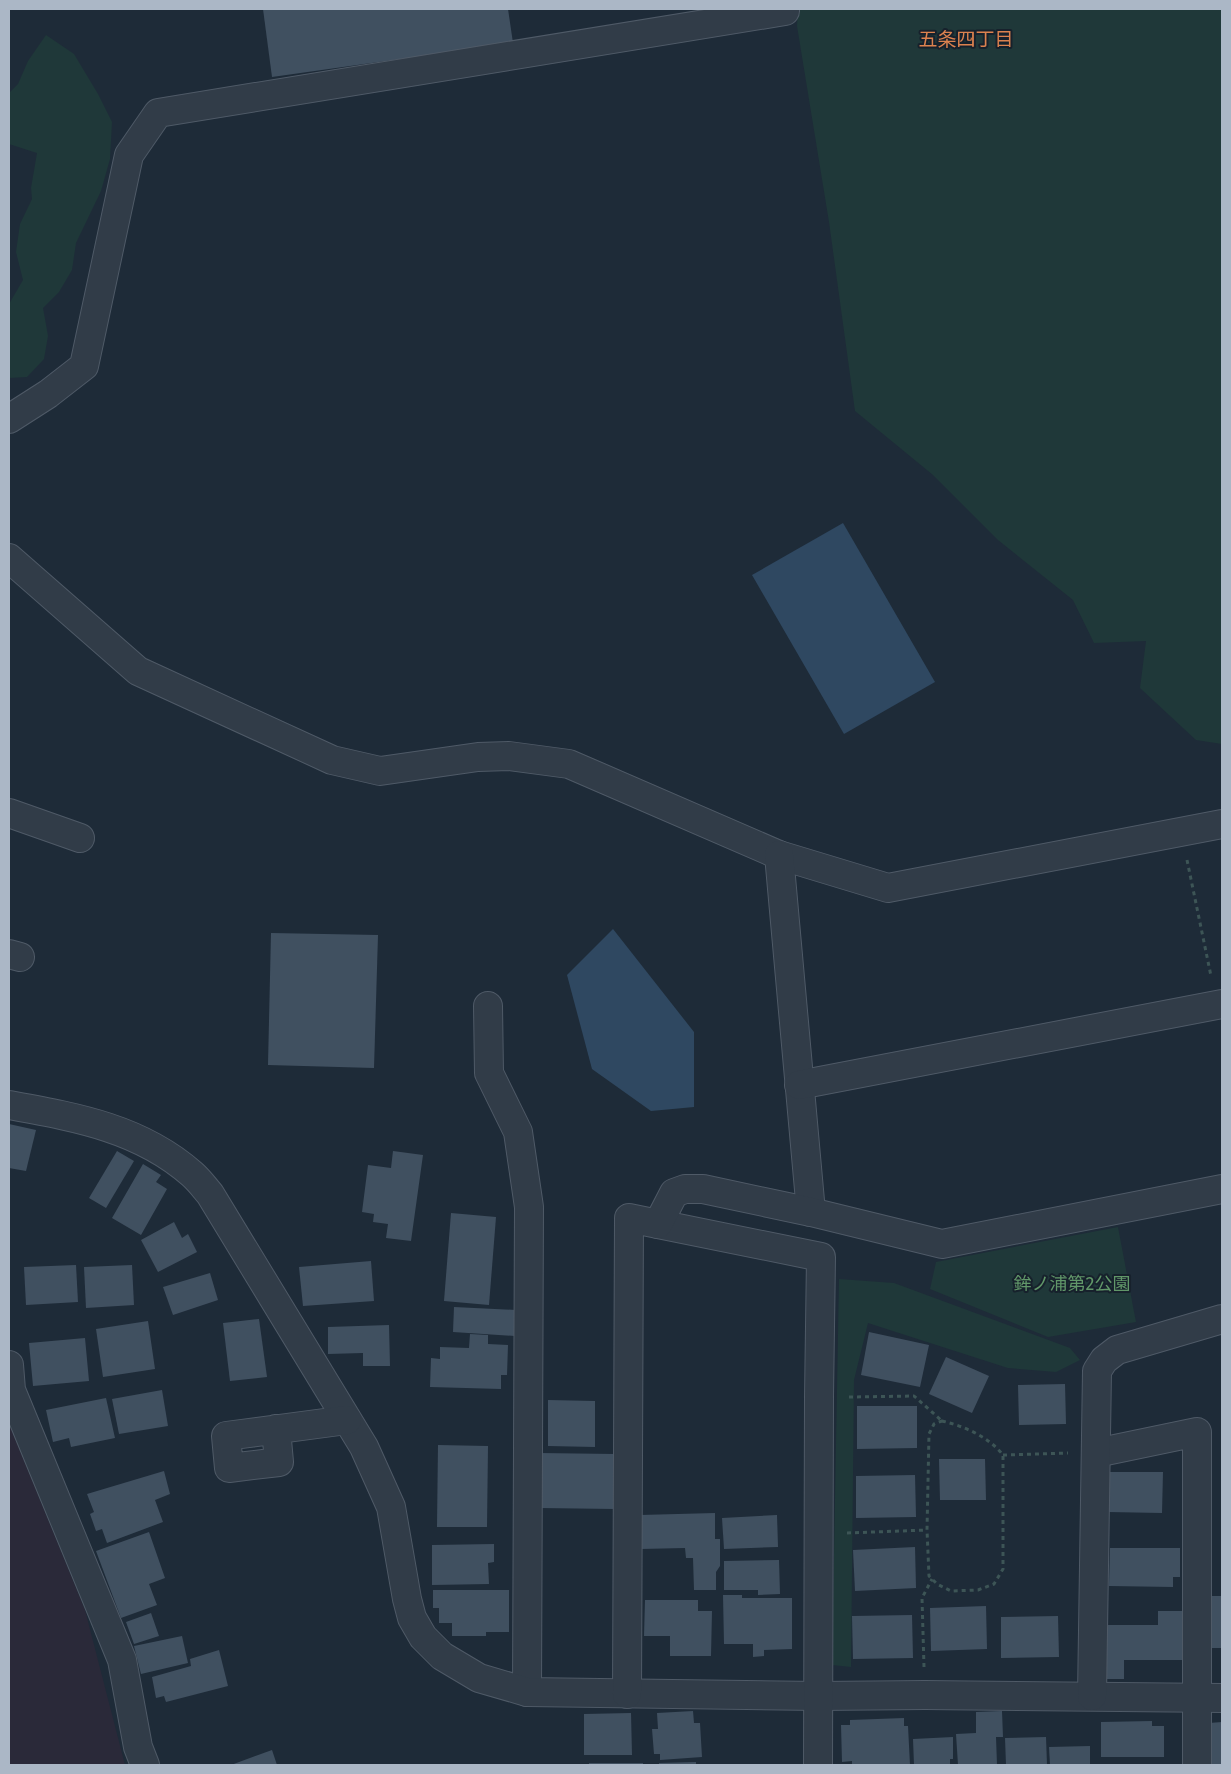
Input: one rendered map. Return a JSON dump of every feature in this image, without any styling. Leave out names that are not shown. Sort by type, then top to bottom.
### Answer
[{"type":"street","points":[[9,419],[48,394],[84,366],[129,155],[158,112],[785,12]]},
{"type":"street","points":[[9,558],[138,671],[332,760],[380,771],[494,756],[509,756],[569,764],[780,855],[888,888],[1222,824]]},
{"type":"street","points":[[9,813],[80,838]]},
{"type":"street","points":[[780,855],[811,1212]]},
{"type":"street","points":[[799,1085],[1217,994]]},
{"type":"street","points":[[488,1006],[489,1073],[518,1132],[529,1207],[527,1692]]},
{"type":"street","points":[[9,1105],[65,1115],[119,1130],[147,1144],[192,1174],[210,1194],[364,1447],[391,1507],[412,1618],[423,1637],[442,1656],[479,1678],[527,1692],[1210,1698]]},
{"type":"street","points":[[658,1224],[674,1193],[685,1189],[703,1189],[811,1212],[942,1244],[1222,1189]]},
{"type":"street","points":[[627,1694],[629,1218],[821,1257],[818,1397],[818,1765]]},
{"type":"street","points":[[1092,1696],[1097,1371],[1104,1360],[1118,1350],[1222,1319]]},
{"type":"street","points":[[9,1365],[12,1390],[122,1660],[138,1747],[145,1765]]},
{"type":"street","points":[[226,1436],[347,1420]]},
{"type":"street","points":[[1096,1453],[1197,1432],[1210,1698],[1197,1765]]},
{"type":"path","points":[[1182,832],[1217,994]]},
{"type":"path","points":[[818,1397],[914,1396],[942,1421],[958,1424],[994,1445],[1003,1455],[1003,1569],[994,1584],[978,1590],[951,1591],[937,1584],[929,1576],[927,1530],[929,1434],[934,1424],[942,1421]]},
{"type":"path","points":[[1003,1455],[1096,1453]]},
{"type":"path","points":[[818,1534],[927,1530]]},
{"type":"path","points":[[925,1695],[922,1598],[932,1580]]},
{"type":"shaded area","points":[[9,1424],[85,1610],[125,1765],[9,1765]]},
{"type":"green space","points":[[798,9],[1222,9],[1222,744],[1196,740],[1140,688],[1146,641],[1094,643],[1073,600],[998,540],[933,475],[855,411],[829,222],[797,26]]},
{"type":"green space","points":[[46,35],[74,54],[98,94],[112,122],[110,159],[101,191],[76,243],[72,270],[59,292],[43,308],[48,336],[44,359],[27,377],[9,378],[9,304],[23,280],[16,252],[20,224],[32,199],[31,188],[37,153],[9,144],[9,93],[18,84],[28,61]]},
{"type":"green space","name":"鉾ノ浦第2公園","points":[[1118,1227],[1136,1322],[1048,1337],[930,1289],[936,1262]]},
{"type":"green space","points":[[839,1279],[894,1283],[1070,1348],[1080,1360],[1056,1372],[1008,1368],[868,1323],[854,1380],[851,1667],[832,1665]]},
{"type":"water","points":[[843,523],[935,682],[844,734],[752,575]]},
{"type":"water","points":[[613,929],[694,1032],[694,1107],[651,1111],[592,1069],[567,975]]},
{"type":"building","points":[[263,9],[508,9],[513,43],[272,77]]},
{"type":"building","points":[[271,933],[378,935],[374,1068],[268,1065]]},
{"type":"building","points":[[9,1124],[36,1130],[26,1171],[9,1168]]},
{"type":"building","points":[[117,1151],[134,1161],[106,1208],[89,1198]]},
{"type":"building","points":[[393,1151],[423,1155],[411,1241],[386,1238],[388,1224],[373,1222],[374,1214],[362,1212],[368,1165],[391,1168]]},
{"type":"building","points":[[143,1164],[161,1175],[156,1182],[167,1189],[141,1235],[112,1218]]},
{"type":"building","points":[[451,1213],[496,1217],[489,1305],[444,1301]]},
{"type":"building","points":[[174,1222],[182,1238],[188,1234],[197,1252],[158,1272],[141,1240]]},
{"type":"building","points":[[371,1261],[374,1301],[303,1306],[299,1267]]},
{"type":"building","points":[[76,1265],[78,1302],[26,1305],[24,1267]]},
{"type":"building","points":[[132,1265],[134,1305],[86,1308],[84,1267]]},
{"type":"building","points":[[210,1273],[218,1300],[173,1315],[163,1287]]},
{"type":"building","points":[[454,1307],[516,1310],[515,1336],[453,1332]]},
{"type":"building","points":[[259,1319],[267,1377],[230,1381],[223,1323]]},
{"type":"building","points":[[148,1321],[155,1369],[103,1377],[96,1329]]},
{"type":"building","points":[[389,1325],[390,1366],[363,1366],[363,1353],[328,1354],[328,1327]]},
{"type":"building","points":[[869,1332],[929,1345],[920,1387],[861,1375]]},
{"type":"building","points":[[470,1334],[488,1335],[488,1344],[508,1345],[507,1375],[501,1375],[501,1389],[430,1387],[431,1358],[440,1359],[440,1347],[469,1348]]},
{"type":"building","points":[[85,1338],[89,1381],[33,1386],[29,1343]]},
{"type":"building","points":[[946,1357],[989,1376],[972,1413],[929,1394]]},
{"type":"building","points":[[1065,1384],[1066,1424],[1019,1425],[1018,1385]]},
{"type":"building","points":[[162,1390],[168,1426],[119,1434],[112,1399]]},
{"type":"building","points":[[106,1398],[115,1438],[71,1447],[69,1438],[53,1442],[46,1410]]},
{"type":"building","points":[[548,1400],[595,1401],[595,1447],[548,1446]]},
{"type":"building","points":[[857,1406],[917,1406],[917,1448],[857,1449]]},
{"type":"building","points":[[438,1445],[488,1446],[487,1527],[437,1527]]},
{"type":"building","points":[[539,1453],[615,1454],[615,1509],[539,1508]]},
{"type":"building","points":[[939,1459],[985,1459],[986,1500],[940,1500]]},
{"type":"building","points":[[164,1471],[170,1494],[155,1500],[163,1522],[107,1543],[102,1529],[96,1531],[90,1514],[94,1512],[87,1494]]},
{"type":"building","points":[[1109,1472],[1163,1472],[1162,1513],[1108,1512]]},
{"type":"building","points":[[915,1475],[916,1517],[856,1518],[856,1476]]},
{"type":"building","points":[[715,1513],[715,1539],[720,1539],[720,1566],[716,1572],[716,1590],[694,1590],[693,1558],[686,1558],[685,1548],[641,1549],[640,1515]]},
{"type":"building","points":[[777,1515],[778,1547],[724,1549],[722,1518]]},
{"type":"building","points":[[149,1532],[165,1578],[149,1584],[157,1605],[121,1618],[96,1551]]},
{"type":"building","points":[[494,1544],[494,1562],[488,1563],[489,1584],[432,1585],[432,1545]]},
{"type":"building","points":[[915,1547],[916,1588],[855,1591],[853,1550]]},
{"type":"building","points":[[1110,1548],[1180,1548],[1180,1577],[1173,1577],[1173,1587],[1109,1586]]},
{"type":"building","points":[[779,1560],[780,1594],[758,1595],[758,1590],[724,1590],[724,1561]]},
{"type":"building","points":[[433,1590],[509,1590],[509,1632],[486,1632],[486,1636],[452,1636],[452,1623],[439,1623],[439,1608],[433,1608]]},
{"type":"building","points":[[723,1595],[742,1595],[742,1598],[792,1598],[792,1649],[764,1650],[764,1656],[753,1657],[753,1644],[724,1644]]},
{"type":"building","points":[[1211,1596],[1222,1596],[1222,1648],[1211,1648]]},
{"type":"building","points":[[645,1600],[698,1600],[698,1611],[712,1611],[711,1656],[670,1656],[670,1636],[644,1636]]},
{"type":"building","points":[[986,1606],[987,1649],[931,1651],[930,1608]]},
{"type":"building","points":[[1158,1611],[1185,1611],[1185,1660],[1124,1660],[1124,1679],[1106,1679],[1106,1625],[1158,1625]]},
{"type":"building","points":[[151,1613],[159,1636],[134,1644],[126,1622]]},
{"type":"building","points":[[912,1615],[913,1658],[853,1659],[852,1616]]},
{"type":"building","points":[[1058,1616],[1059,1657],[1001,1658],[1001,1617]]},
{"type":"building","points":[[182,1636],[188,1663],[141,1674],[134,1646]]},
{"type":"building","points":[[219,1650],[228,1686],[166,1702],[164,1696],[156,1698],[152,1677],[191,1666],[190,1659]]},
{"type":"building","points":[[693,1711],[694,1723],[700,1723],[702,1757],[660,1760],[660,1754],[654,1754],[652,1729],[658,1729],[657,1713]]},
{"type":"building","points":[[1002,1711],[1003,1737],[996,1737],[997,1765],[958,1765],[956,1734],[976,1733],[976,1712]]},
{"type":"building","points":[[631,1713],[632,1755],[584,1755],[584,1714]]},
{"type":"building","points":[[904,1718],[904,1726],[908,1726],[910,1765],[852,1765],[852,1761],[842,1762],[841,1725],[850,1725],[850,1720]]},
{"type":"building","points":[[1152,1721],[1152,1726],[1164,1726],[1164,1757],[1101,1757],[1101,1722]]},
{"type":"building","points":[[1222,1722],[1222,1765],[1210,1765],[1209,1723]]},
{"type":"building","points":[[953,1737],[953,1759],[950,1759],[950,1765],[914,1765],[913,1739]]},
{"type":"building","points":[[1046,1737],[1047,1765],[1006,1765],[1005,1738]]},
{"type":"building","points":[[1090,1746],[1090,1765],[1050,1765],[1049,1747]]},
{"type":"building","points":[[272,1750],[277,1765],[231,1765]]},
{"type":"building","points":[[696,1762],[696,1765],[659,1765],[659,1763]]},
{"type":"building","points":[[589,1763],[643,1763],[643,1765],[589,1765]]},
{"type":"district","name":"五条四丁目","points":[[966,39]]}]
